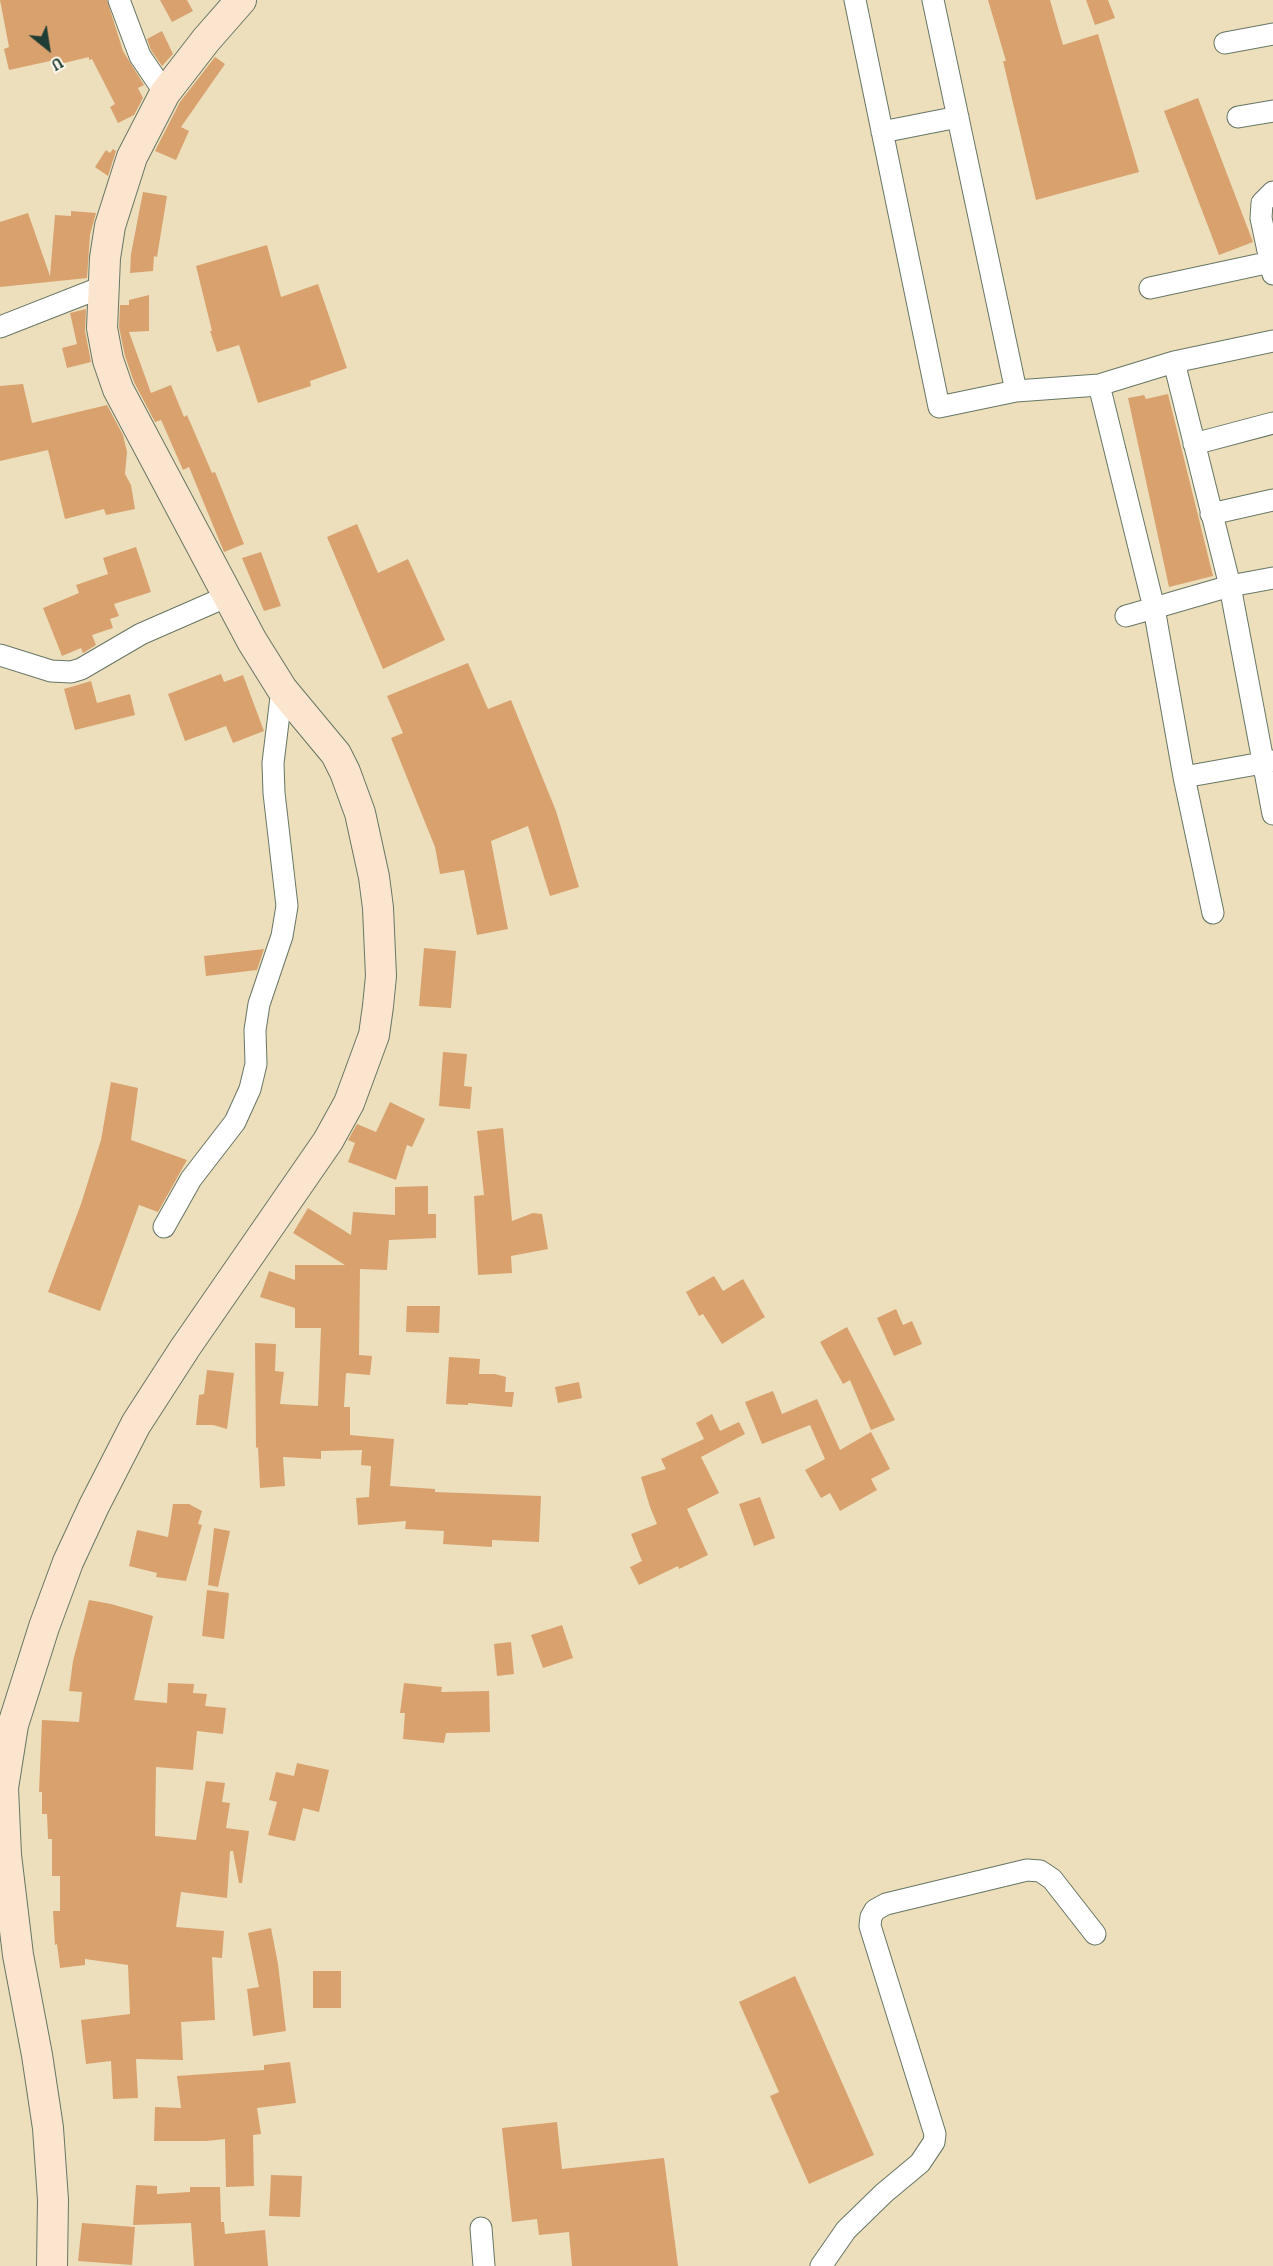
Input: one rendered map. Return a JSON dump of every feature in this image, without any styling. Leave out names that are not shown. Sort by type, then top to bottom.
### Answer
[{"type":"street","points":[[119,0],[140,56],[165,93]]},
{"type":"street","points":[[52,2266],[53,2200],[48,2128],[18,1955],[6,1855],[2,1789],[13,1725],[29,1669],[68,1562],[136,1424],[328,1140],[349,1103],[374,1035],[381,976],[378,908],[374,877],[360,813],[345,772],[336,754],[289,697],[252,641],[118,388],[108,360],[102,328],[102,287],[110,226],[132,157],[165,93],[241,0]]},
{"type":"street","points":[[855,0],[939,407],[1016,391],[1099,385],[1174,362],[1273,341]]},
{"type":"street","points":[[933,0],[1016,391]]},
{"type":"street","points":[[1225,43],[1273,34]]},
{"type":"street","points":[[1238,117],[1273,111]]},
{"type":"street","points":[[882,132],[958,117]]},
{"type":"street","points":[[1150,288],[1272,268],[1261,218],[1262,203],[1273,192]]},
{"type":"street","points":[[0,327],[102,287]]},
{"type":"street","points":[[1174,362],[1230,586],[1268,762],[1273,814]]},
{"type":"street","points":[[1099,385],[1154,608],[1184,777],[1213,913]]},
{"type":"street","points":[[1194,444],[1273,423]]},
{"type":"street","points":[[1211,514],[1273,500]]},
{"type":"street","points":[[1126,616],[1230,586],[1273,578]]},
{"type":"street","points":[[0,655],[51,670],[71,672],[81,669],[141,634],[228,596]]},
{"type":"street","points":[[164,1227],[191,1179],[235,1122],[250,1089],[256,1064],[255,1030],[259,1004],[282,936],[287,906],[274,793],[273,763],[289,697]]},
{"type":"street","points":[[1184,777],[1268,762]]},
{"type":"street","points":[[821,2266],[846,2230],[884,2193],[920,2163],[934,2142],[935,2134],[870,1926],[875,1910],[886,1904],[1028,1870],[1040,1871],[1052,1879],[1095,1934]]},
{"type":"street","points":[[481,2228],[484,2266]]},
{"type":"building","points":[[0,0],[107,0],[123,51],[144,85],[138,88],[143,98],[134,115],[118,123],[110,107],[115,104],[89,57],[60,64],[59,59],[9,70],[4,49],[9,47]]},
{"type":"building","points":[[160,0],[187,0],[193,11],[172,22]]},
{"type":"building","points":[[988,0],[1050,0],[1063,45],[1098,34],[1139,172],[1036,200],[1003,61],[1006,61]]},
{"type":"building","points":[[1086,0],[1108,0],[1115,18],[1095,25]]},
{"type":"building","points":[[162,31],[173,54],[162,66],[151,50],[147,39]]},
{"type":"building","points":[[215,57],[225,64],[181,127],[189,131],[176,160],[155,151],[180,102]]},
{"type":"building","points":[[1198,98],[1253,242],[1219,255],[1164,111]]},
{"type":"building","points":[[113,149],[116,151],[108,176],[95,167],[106,150],[110,153]]},
{"type":"building","points":[[143,192],[167,196],[153,271],[130,273],[131,254]]},
{"type":"building","points":[[71,211],[96,213],[90,235],[87,278],[0,287],[0,222],[28,213],[50,276],[55,215],[71,216]]},
{"type":"building","points":[[267,245],[281,297],[318,284],[347,368],[310,381],[311,386],[258,403],[239,345],[217,352],[210,331],[212,331],[196,266]]},
{"type":"building","points":[[149,295],[149,331],[129,332],[151,393],[171,385],[184,417],[187,415],[212,473],[215,472],[244,544],[224,552],[189,467],[183,470],[161,420],[155,422],[134,382],[125,356],[119,327],[120,305],[129,305],[129,300]]},
{"type":"building","points":[[86,309],[85,331],[91,362],[67,368],[62,348],[77,344],[70,313]]},
{"type":"building","points":[[23,384],[32,423],[107,405],[123,435],[127,452],[125,474],[131,485],[135,509],[106,515],[104,509],[65,519],[48,450],[0,461],[0,386]]},
{"type":"building","points":[[1168,394],[1213,576],[1169,587],[1128,398],[1144,395],[1146,399]]},
{"type":"building","points":[[357,524],[378,573],[408,559],[445,640],[383,669],[327,537]]},
{"type":"building","points":[[136,547],[151,592],[114,604],[119,616],[110,619],[113,628],[92,635],[96,645],[83,653],[81,648],[62,656],[43,608],[79,593],[76,585],[108,574],[103,558]]},
{"type":"building","points":[[261,552],[281,606],[264,611],[242,558]]},
{"type":"building","points":[[468,663],[488,709],[511,700],[556,811],[579,887],[550,896],[528,826],[491,841],[508,929],[477,935],[464,870],[440,874],[435,847],[391,738],[403,733],[387,696]]},
{"type":"building","points":[[221,674],[224,682],[243,675],[264,731],[233,743],[226,726],[185,741],[168,694]]},
{"type":"building","points":[[91,681],[97,703],[130,694],[135,715],[75,730],[64,689]]},
{"type":"building","points":[[424,948],[456,951],[451,1008],[419,1006]]},
{"type":"building","points":[[264,949],[257,970],[206,976],[204,956]]},
{"type":"building","points":[[443,1052],[467,1054],[464,1086],[472,1087],[470,1109],[439,1106]]},
{"type":"building","points":[[111,1082],[138,1088],[131,1140],[187,1160],[158,1212],[139,1205],[100,1311],[48,1292],[81,1204],[101,1140]]},
{"type":"building","points":[[390,1102],[425,1119],[412,1147],[407,1145],[396,1180],[348,1162],[355,1143],[348,1140],[357,1124],[376,1132]]},
{"type":"building","points":[[503,1128],[512,1221],[533,1213],[542,1214],[548,1249],[511,1256],[512,1273],[478,1275],[474,1196],[484,1195],[477,1131]]},
{"type":"building","points":[[428,1186],[428,1214],[436,1214],[436,1238],[389,1240],[387,1270],[360,1269],[359,1355],[372,1356],[370,1375],[346,1373],[344,1407],[350,1407],[350,1435],[394,1439],[390,1486],[435,1489],[435,1492],[541,1496],[539,1542],[492,1540],[492,1547],[443,1544],[444,1531],[405,1529],[406,1521],[358,1525],[356,1498],[369,1497],[371,1466],[361,1465],[362,1450],[321,1451],[321,1459],[283,1457],[285,1486],[260,1488],[258,1447],[256,1448],[255,1343],[276,1344],[275,1371],[284,1372],[280,1404],[318,1406],[321,1328],[295,1328],[295,1308],[260,1297],[269,1271],[295,1280],[295,1265],[345,1265],[293,1233],[308,1208],[351,1235],[353,1212],[395,1215],[395,1187]]},
{"type":"building","points":[[714,1276],[723,1291],[743,1279],[765,1317],[722,1344],[703,1314],[699,1316],[686,1292]]},
{"type":"building","points":[[407,1306],[440,1306],[439,1333],[406,1332]]},
{"type":"building","points":[[896,1309],[903,1325],[912,1321],[922,1344],[894,1356],[877,1318]]},
{"type":"building","points":[[847,1327],[895,1420],[871,1430],[850,1380],[843,1384],[820,1342]]},
{"type":"building","points":[[449,1357],[480,1359],[479,1374],[506,1377],[505,1392],[514,1392],[512,1407],[468,1403],[468,1405],[446,1404]]},
{"type":"building","points":[[207,1370],[234,1373],[227,1429],[213,1425],[196,1425],[199,1395],[204,1394]]},
{"type":"building","points":[[579,1382],[582,1398],[558,1403],[555,1387]]},
{"type":"building","points":[[773,1391],[782,1414],[817,1399],[840,1450],[871,1432],[890,1469],[871,1479],[877,1490],[840,1511],[830,1493],[821,1498],[805,1470],[825,1459],[810,1425],[762,1444],[745,1402]]},
{"type":"building","points":[[712,1414],[720,1431],[739,1422],[745,1434],[701,1457],[719,1493],[687,1509],[708,1555],[679,1569],[678,1566],[639,1585],[630,1567],[642,1561],[631,1534],[657,1524],[641,1477],[666,1469],[661,1459],[704,1439],[696,1423]]},
{"type":"building","points":[[760,1497],[775,1538],[754,1546],[739,1504]]},
{"type":"building","points":[[173,1504],[189,1504],[202,1511],[198,1524],[202,1525],[186,1581],[156,1577],[157,1573],[129,1566],[137,1530],[168,1537]]},
{"type":"building","points":[[214,1528],[230,1531],[218,1587],[208,1585]]},
{"type":"building","points":[[207,1590],[229,1593],[224,1639],[202,1636]]},
{"type":"building","points":[[89,1600],[153,1616],[134,1700],[167,1703],[168,1683],[194,1684],[193,1693],[207,1694],[205,1706],[226,1708],[223,1734],[197,1731],[193,1770],[156,1767],[155,1836],[196,1840],[206,1781],[225,1783],[222,1802],[230,1803],[226,1828],[249,1831],[242,1883],[239,1883],[233,1851],[230,1851],[227,1898],[181,1892],[176,1927],[224,1931],[222,1958],[212,1957],[215,2020],[181,2022],[183,2060],[136,2059],[138,2098],[113,2099],[111,2061],[86,2064],[81,2020],[130,2014],[128,1965],[85,1959],[85,1965],[60,1968],[57,1944],[55,1945],[53,1911],[60,1911],[60,1876],[52,1876],[52,1839],[48,1839],[47,1814],[42,1814],[42,1792],[39,1792],[42,1720],[79,1722],[82,1692],[69,1691],[73,1661]]},
{"type":"building","points":[[562,1625],[573,1658],[543,1668],[531,1635]]},
{"type":"building","points":[[511,1642],[514,1674],[497,1676],[494,1644]]},
{"type":"building","points":[[404,1683],[442,1687],[441,1692],[489,1691],[490,1732],[446,1733],[444,1743],[403,1739],[405,1713],[400,1713]]},
{"type":"building","points":[[297,1763],[329,1770],[319,1812],[303,1808],[295,1841],[268,1835],[277,1802],[269,1800],[276,1772],[294,1776]]},
{"type":"building","points":[[271,1928],[286,2031],[253,2036],[247,1989],[259,1987],[248,1933]]},
{"type":"building","points":[[313,1971],[341,1971],[341,2008],[313,2008]]},
{"type":"building","points":[[795,1976],[874,2155],[809,2184],[770,2096],[779,2092],[739,2002]]},
{"type":"building","points":[[290,2062],[296,2103],[257,2108],[261,2134],[253,2135],[254,2186],[226,2187],[225,2139],[154,2141],[155,2107],[181,2108],[177,2076],[264,2070],[264,2065]]},
{"type":"building","points":[[557,2122],[562,2169],[664,2158],[678,2266],[572,2266],[569,2232],[539,2235],[537,2219],[512,2222],[502,2128]]},
{"type":"building","points":[[271,2175],[302,2176],[300,2217],[269,2216]]},
{"type":"building","points":[[136,2185],[157,2186],[157,2194],[190,2192],[190,2187],[220,2187],[221,2222],[224,2222],[225,2234],[265,2230],[268,2266],[194,2266],[191,2223],[133,2225]]},
{"type":"building","points":[[82,2223],[135,2227],[132,2265],[78,2261]]}]
